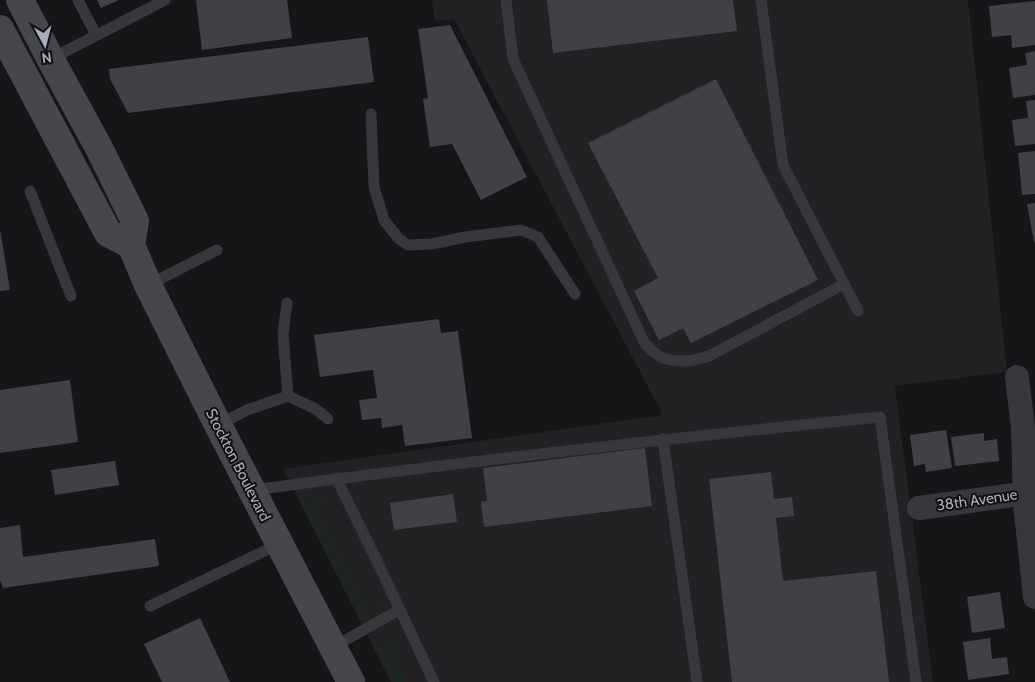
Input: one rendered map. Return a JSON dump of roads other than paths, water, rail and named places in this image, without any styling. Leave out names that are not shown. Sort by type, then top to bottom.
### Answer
[{"type":"main road","points":[[0,29],[108,233],[131,246],[135,221],[99,148],[20,0]]},
{"type":"main road","name":"Stockton Boulevard","points":[[131,246],[148,285],[218,425],[351,682]]},
{"type":"street","points":[[1017,377],[1030,492],[1035,597]]},
{"type":"street","name":"38th Avenue","points":[[919,508],[1030,492]]},
{"type":"lane","points":[[78,0],[96,35]]},
{"type":"lane","points":[[51,60],[165,0]]},
{"type":"lane","points":[[506,0],[513,59],[646,344],[660,357],[692,361],[709,356],[844,284]]},
{"type":"lane","points":[[761,0],[783,165],[858,311]]},
{"type":"lane","points":[[371,114],[374,186],[384,220],[398,238],[408,245],[521,230],[531,233],[538,237],[575,294]]},
{"type":"lane","points":[[30,191],[71,296]]},
{"type":"lane","points":[[148,285],[217,250]]},
{"type":"lane","points":[[287,304],[283,334],[288,396]]},
{"type":"lane","points":[[218,425],[247,410],[288,396],[316,409],[328,419]]},
{"type":"lane","points":[[251,490],[663,439],[880,417],[916,682]]},
{"type":"lane","points":[[663,439],[696,682]]},
{"type":"lane","points":[[336,478],[434,682]]},
{"type":"lane","points":[[150,606],[279,544]]},
{"type":"lane","points":[[333,647],[399,610]]}]
